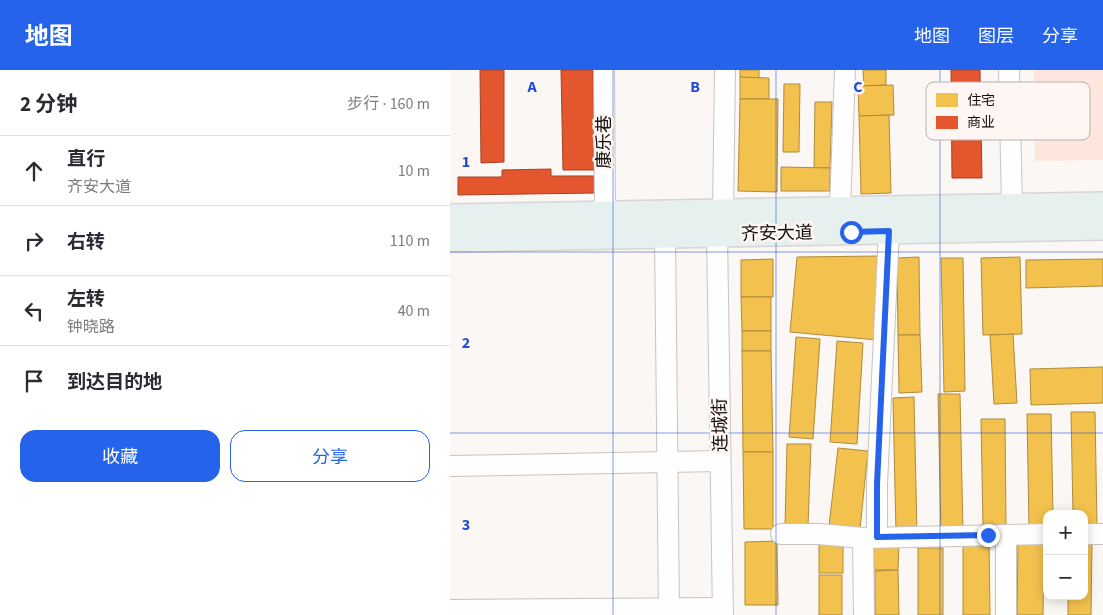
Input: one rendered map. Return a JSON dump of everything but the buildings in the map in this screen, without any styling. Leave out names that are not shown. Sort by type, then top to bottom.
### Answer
[{"type":"main road","name":"齐安大道","points":[[450,239],[665,235],[720,223],[840,210],[1103,205]]},
{"type":"main road","name":"齐安大道","points":[[450,217],[605,214],[720,223],[889,231],[1103,227]]},
{"type":"street","name":"康乐巷","points":[[604,70],[605,214]]},
{"type":"street","name":"连城街","points":[[722,611],[720,223],[725,70]]},
{"type":"street","points":[[840,210],[845,70]]},
{"type":"street","points":[[1011,140],[1012,207]]},
{"type":"street","points":[[864,615],[870,537],[877,484],[889,231]]},
{"type":"street","points":[[665,235],[669,612]]},
{"type":"street","points":[[450,466],[720,461]]},
{"type":"street","points":[[781,534],[870,537],[1043,534]]},
{"type":"street","points":[[1088,534],[1103,534]]},
{"type":"street","points":[[1006,535],[1006,615]]},
{"type":"street","points":[[450,610],[722,611]]},
{"type":"shaded area","points":[[1034,70],[1103,70],[1103,160],[1035,161],[1035,140],[1090,140],[1090,82],[1034,82]]},
{"type":"route","points":[[851,232],[889,231],[877,484],[877,537],[988,535]]}]
